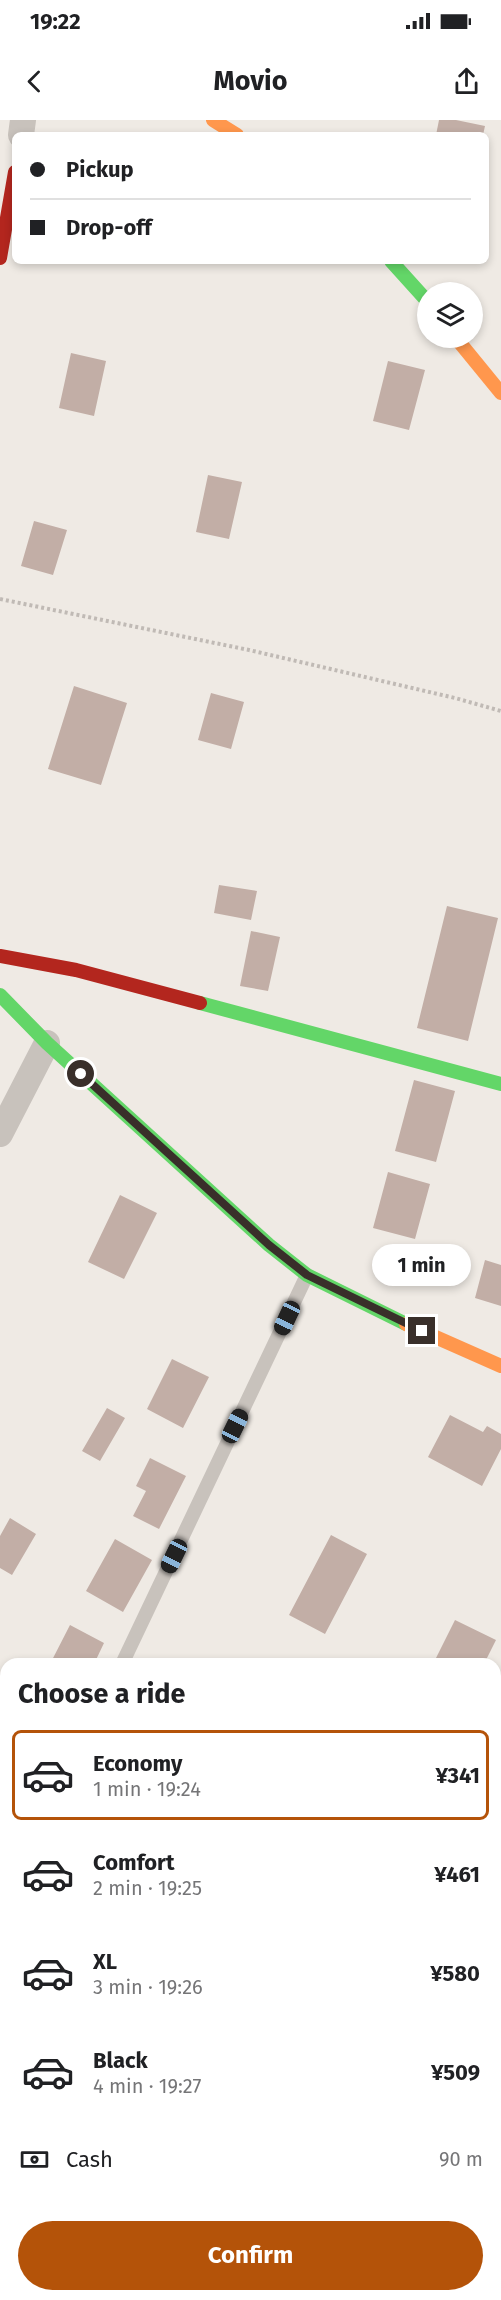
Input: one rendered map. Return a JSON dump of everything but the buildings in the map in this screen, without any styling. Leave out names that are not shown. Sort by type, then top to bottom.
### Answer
[{"type":"main road","points":[[213,120],[232,132]]},
{"type":"main road","points":[[0,258],[12,189]]},
{"type":"main road","points":[[394,264],[417,290]]},
{"type":"main road","points":[[464,348],[501,393]]},
{"type":"main road","points":[[0,956],[76,970],[501,1083]]},
{"type":"main road","points":[[0,995],[47,1043],[269,1245],[307,1275],[441,1341],[501,1366]]},
{"type":"street","points":[[0,1134],[47,1043]]},
{"type":"lane","points":[[126,1658],[307,1275]]},
{"type":"path","points":[[0,599],[249,650],[455,698],[501,711]]},
{"type":"traffic: fast","points":[[394,264],[417,290]]},
{"type":"traffic: fast","points":[[0,995],[47,1043],[269,1245],[307,1275],[406,1324]]},
{"type":"traffic: fast","points":[[200,1003],[501,1084]]},
{"type":"traffic: slow","points":[[213,120],[232,132]]},
{"type":"traffic: slow","points":[[464,348],[501,393]]},
{"type":"traffic: slow","points":[[406,1324],[501,1366]]},
{"type":"traffic: jam","points":[[0,258],[12,189]]},
{"type":"traffic: jam","points":[[0,956],[76,970],[200,1003]]},
{"type":"route","points":[[81,1074],[269,1245],[307,1275],[422,1331]]}]
